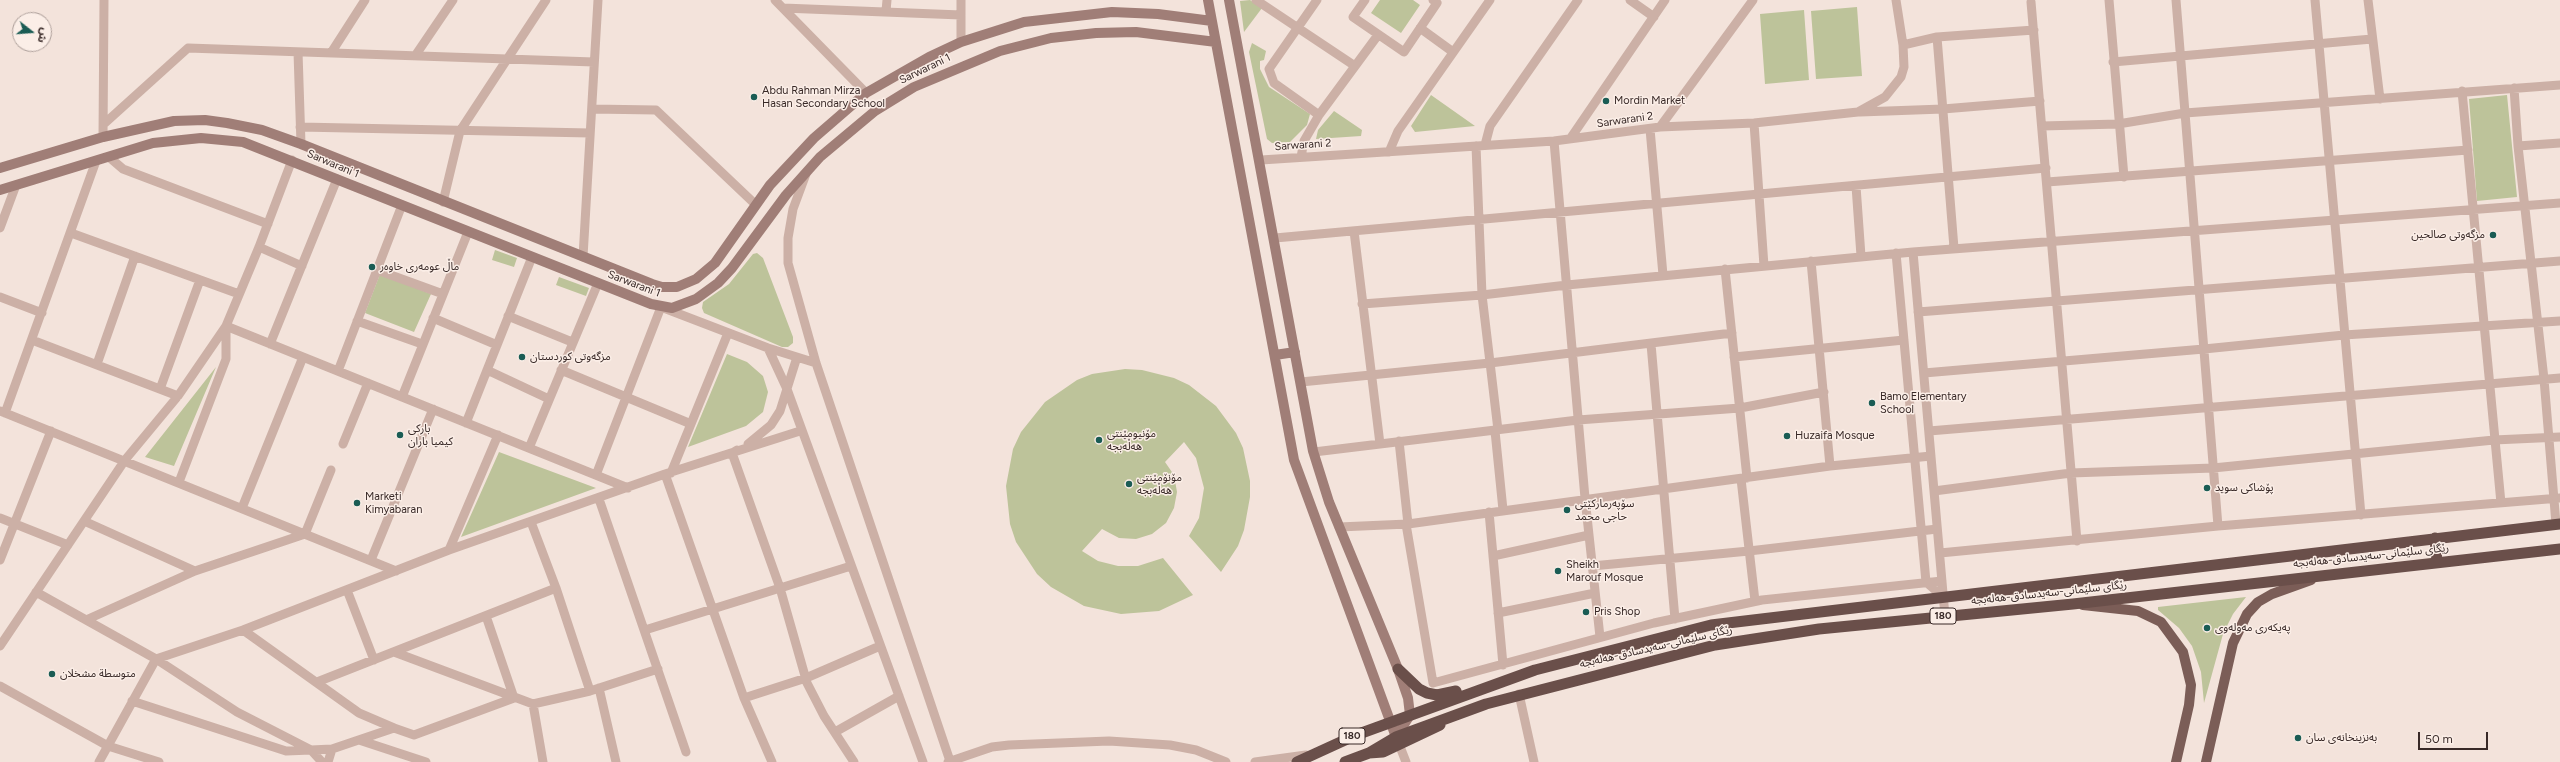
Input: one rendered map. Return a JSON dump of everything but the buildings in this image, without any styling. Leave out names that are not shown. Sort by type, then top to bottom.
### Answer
[{"type":"highway","name":"رێگای سلێمانی-سەیدسادق-هەلەبجە","points":[[1410,715],[1518,676],[1711,625],[2558,524]]},
{"type":"highway","points":[[2435,538],[2437,562]]},
{"type":"highway","name":"رێگای سلێمانی-سەیدسادق-هەلەبجە","points":[[1345,762],[1398,741],[1437,720],[1519,694],[1714,645],[1820,629],[2073,604],[2324,574],[2560,549]]},
{"type":"highway","points":[[1398,669],[1419,689],[1437,695],[1496,678],[1518,676]]},
{"type":"highway","name":"180","points":[[1297,762],[1390,722],[1410,715]]},
{"type":"main road","points":[[1208,0],[1275,355],[1299,473],[1398,741]]},
{"type":"main road","points":[[1229,0],[1261,160],[1314,452],[1340,527],[1398,669],[1408,698],[1410,715],[1398,741]]},
{"type":"main road","points":[[0,168],[104,137],[174,121],[205,120],[262,130],[301,144],[498,224],[652,284],[662,287],[677,287],[696,279],[714,263],[755,204],[787,164],[836,118],[866,93],[961,42],[1024,22],[1112,12],[1158,14],[1212,21]]},
{"type":"main road","name":"Sarwarani 1","points":[[0,190],[153,143],[201,138],[243,142],[292,160],[598,283],[661,307],[672,308],[687,304],[718,283],[807,171],[861,122],[914,87],[1000,50],[1051,38],[1096,33],[1136,32],[1216,42]]},
{"type":"main road","points":[[904,72],[914,87]]},
{"type":"main road","points":[[492,241],[498,224]]},
{"type":"main road","points":[[1275,355],[1295,352]]},
{"type":"main road","points":[[2206,762],[2233,643],[2248,614],[2258,602],[2272,594],[2324,574]]},
{"type":"main road","points":[[2073,604],[2138,611],[2161,622],[2183,652],[2191,685],[2189,705],[2176,762]]},
{"type":"street","points":[[104,0],[104,137]]},
{"type":"street","points":[[331,53],[365,0]]},
{"type":"street","points":[[415,56],[453,0]]},
{"type":"street","points":[[443,202],[460,130],[546,0]]},
{"type":"street","points":[[584,257],[598,0]]},
{"type":"street","points":[[775,0],[866,93]]},
{"type":"street","points":[[886,11],[887,0]]},
{"type":"street","points":[[961,0],[961,42]]},
{"type":"street","points":[[1256,0],[1355,66]]},
{"type":"street","points":[[1317,0],[1269,70],[1274,83],[1319,115]]},
{"type":"street","points":[[1365,0],[1353,17],[1404,52],[1437,3],[1433,0]]},
{"type":"street","points":[[1389,152],[1398,131],[1490,0]]},
{"type":"street","points":[[1485,145],[1490,126],[1578,0]]},
{"type":"street","points":[[1630,0],[1654,16]]},
{"type":"street","points":[[1570,139],[1665,0]]},
{"type":"street","name":"Sarwarani 2","points":[[1261,160],[1554,141],[1660,127],[1754,123],[1858,112],[1885,97],[1901,77],[1904,68],[1903,45],[1896,0]]},
{"type":"street","points":[[2109,0],[2112,62],[2124,177]]},
{"type":"street","points":[[2176,0],[2218,526]]},
{"type":"street","points":[[2315,0],[2361,515]]},
{"type":"street","points":[[2368,0],[2380,99]]},
{"type":"street","points":[[1660,127],[1750,1]]},
{"type":"street","points":[[2032,2],[2077,541]]},
{"type":"street","points":[[783,8],[961,15]]},
{"type":"street","points":[[1420,28],[1453,52]]},
{"type":"street","points":[[1903,45],[1937,36],[2034,30]]},
{"type":"street","points":[[1301,158],[1304,141],[1319,115],[1378,35]]},
{"type":"street","points":[[1937,36],[1954,248]]},
{"type":"street","points":[[2112,62],[2180,58],[2372,39]]},
{"type":"street","points":[[105,123],[188,48],[594,62]]},
{"type":"street","points":[[298,52],[301,144]]},
{"type":"street","points":[[2042,126],[2118,124],[2185,114],[2324,104],[2462,91],[2560,85]]},
{"type":"street","points":[[2514,88],[2524,206],[2532,263],[2544,379],[2548,437],[2557,499],[2558,524]]},
{"type":"street","points":[[2462,91],[2501,503]]},
{"type":"street","points":[[1858,112],[1943,109],[2040,101]]},
{"type":"street","points":[[592,109],[656,110],[755,204]]},
{"type":"street","points":[[1754,123],[1764,266]]},
{"type":"street","points":[[300,127],[590,133]]},
{"type":"street","points":[[1650,129],[1663,275]]},
{"type":"street","points":[[1554,141],[1585,498],[1600,637]]},
{"type":"street","points":[[2518,146],[2560,142]]},
{"type":"street","points":[[1476,146],[1482,296],[1490,363],[1503,510]]},
{"type":"street","points":[[2047,182],[2190,173],[2468,150]]},
{"type":"street","points":[[109,157],[123,169],[268,224]]},
{"type":"street","points":[[0,646],[125,460],[178,396],[226,326],[259,247],[292,160]]},
{"type":"street","points":[[96,161],[32,340],[3,412],[396,570]]},
{"type":"street","points":[[1275,238],[1560,214],[2046,168]]},
{"type":"street","points":[[807,171],[793,209],[788,238],[788,263],[816,363],[949,762],[969,759],[992,747],[1009,745],[1142,742],[1196,750],[1226,762]]},
{"type":"street","points":[[270,344],[337,179]]},
{"type":"street","points":[[0,228],[16,185]]},
{"type":"street","points":[[1856,186],[1861,256]]},
{"type":"street","points":[[1362,304],[1482,296],[1663,275],[1954,248],[2334,221],[2560,203]]},
{"type":"street","points":[[338,371],[402,205]]},
{"type":"street","points":[[402,396],[468,232]]},
{"type":"street","points":[[1354,232],[1380,444]]},
{"type":"street","points":[[71,233],[239,294]]},
{"type":"street","points":[[259,247],[302,266]]},
{"type":"street","points":[[1913,252],[1945,616]]},
{"type":"street","points":[[1896,253],[1926,582],[1943,597]]},
{"type":"street","points":[[97,364],[135,256]]},
{"type":"street","points":[[466,422],[532,257]]},
{"type":"street","points":[[1811,261],[1821,348],[1830,466]]},
{"type":"street","points":[[1918,312],[2560,261]]},
{"type":"street","points":[[1725,269],[1740,408],[1749,551],[1755,601]]},
{"type":"street","points":[[377,270],[443,294]]},
{"type":"street","points":[[160,389],[200,280]]},
{"type":"street","points":[[529,448],[572,342],[598,283]]},
{"type":"street","points":[[0,297],[42,313]]},
{"type":"street","points":[[596,475],[661,307],[768,348],[816,363]]},
{"type":"street","points":[[508,316],[572,342]]},
{"type":"street","points":[[433,318],[497,345]]},
{"type":"street","points":[[358,321],[422,344]]},
{"type":"street","points":[[1924,373],[2204,349],[2344,335],[2560,321]]},
{"type":"street","points":[[226,326],[628,488]]},
{"type":"street","points":[[178,482],[226,359],[226,326]]},
{"type":"street","points":[[728,333],[691,424],[668,474],[744,698],[772,762]]},
{"type":"street","points":[[1301,382],[1490,363],[1732,333]]},
{"type":"street","points":[[32,340],[178,396]]},
{"type":"street","points":[[1734,357],[1904,340]]},
{"type":"street","points":[[1652,344],[1675,619]]},
{"type":"street","points":[[768,348],[787,389],[800,431],[923,762]]},
{"type":"street","points":[[242,508],[303,357]]},
{"type":"street","points":[[732,453],[757,439],[771,425],[780,410],[797,357]]},
{"type":"street","points":[[487,370],[549,399]]},
{"type":"street","points":[[561,370],[691,424]]},
{"type":"street","points":[[1929,431],[2209,409],[2350,395],[2560,378]]},
{"type":"street","points":[[343,444],[368,383]]},
{"type":"street","points":[[1314,452],[1578,420],[1740,408],[1824,392]]},
{"type":"street","points":[[371,560],[433,409]]},
{"type":"street","points":[[0,560],[50,431]]},
{"type":"street","points":[[99,762],[156,659],[243,630],[449,550],[668,474],[800,431]]},
{"type":"street","points":[[449,550],[498,435]]},
{"type":"street","points":[[1934,491],[2071,473],[2213,468],[2494,440],[2560,437]]},
{"type":"street","points":[[1399,441],[1407,524],[1433,683],[1503,665],[1600,637],[1755,601],[1942,580]]},
{"type":"street","points":[[732,453],[780,588],[806,678],[835,732],[854,762]]},
{"type":"street","points":[[1340,527],[1407,524],[1585,498],[1830,466],[1931,456]]},
{"type":"street","points":[[86,620],[195,571],[306,534],[332,470]]},
{"type":"street","points":[[598,499],[645,630],[686,752]]},
{"type":"street","points":[[1940,553],[2077,541],[2218,526],[2557,499]]},
{"type":"street","points":[[1489,512],[1503,665]]},
{"type":"street","points":[[0,518],[68,545]]},
{"type":"street","points":[[84,521],[195,571]]},
{"type":"street","points":[[531,522],[594,689],[616,762]]},
{"type":"street","points":[[1592,566],[1749,551],[1937,529]]},
{"type":"street","points":[[1493,556],[1589,535]]},
{"type":"street","points":[[645,630],[851,566]]},
{"type":"street","points":[[317,682],[556,588]]},
{"type":"street","points":[[347,590],[374,660]]},
{"type":"street","points":[[36,592],[156,659],[237,712],[311,750],[322,762]]},
{"type":"street","points":[[1498,613],[1596,593]]},
{"type":"street","points":[[486,616],[514,698]]},
{"type":"street","points":[[243,630],[360,712],[394,728],[414,735],[514,698]]},
{"type":"street","points":[[744,698],[806,678],[880,646]]},
{"type":"street","points":[[394,652],[533,704],[594,689],[658,669]]},
{"type":"street","points":[[0,686],[108,746],[159,762]]},
{"type":"street","points":[[1519,694],[1534,762]]},
{"type":"street","points":[[835,732],[899,696]]},
{"type":"street","points":[[132,701],[286,751],[332,750],[394,728]]},
{"type":"street","points":[[533,704],[543,762]]},
{"type":"street","points":[[359,740],[426,762]]},
{"type":"street","points":[[1398,741],[1406,762]]},
{"type":"street","points":[[328,762],[332,750]]},
{"type":"street","points":[[1255,762],[1316,754]]},
{"type":"green space","points":[[1250,0],[1262,8],[1244,32],[1240,1]]},
{"type":"green space","points":[[1380,0],[1413,0],[1420,5],[1401,33],[1371,13]]},
{"type":"green space","points":[[1857,7],[1862,76],[1816,79],[1811,11]]},
{"type":"green space","points":[[1804,10],[1809,80],[1765,84],[1760,14]]},
{"type":"green space","points":[[1252,43],[1266,51],[1264,60],[1260,61],[1260,69],[1269,87],[1310,114],[1307,125],[1290,142],[1272,143],[1267,139],[1249,52]]},
{"type":"green space","points":[[1431,95],[1475,126],[1415,132],[1411,126]]},
{"type":"green space","points":[[2507,95],[2517,197],[2477,201],[2469,99]]},
{"type":"green space","points":[[1334,111],[1362,130],[1361,136],[1316,139],[1318,130]]},
{"type":"green space","points":[[495,250],[517,258],[514,267],[492,260]]},
{"type":"green space","points":[[757,253],[763,258],[793,337],[793,343],[788,347],[782,347],[704,313],[702,308],[703,302],[729,284],[753,254]]},
{"type":"green space","points":[[380,274],[431,294],[414,332],[365,313]]},
{"type":"green space","points":[[559,277],[589,288],[586,296],[556,285]]},
{"type":"green space","points":[[727,354],[747,362],[763,376],[768,392],[763,412],[746,426],[688,447]]},
{"type":"green space","points":[[216,367],[174,466],[145,457]]},
{"type":"green space","points":[[1125,369],[1142,370],[1174,378],[1189,385],[1216,406],[1236,433],[1243,448],[1250,481],[1250,497],[1244,530],[1238,546],[1221,572],[1189,536],[1199,518],[1204,488],[1196,458],[1184,442],[1165,462],[1174,475],[1177,492],[1174,508],[1166,523],[1152,534],[1136,539],[1119,538],[1102,529],[1082,551],[1098,561],[1118,566],[1138,566],[1163,558],[1193,595],[1159,611],[1121,614],[1084,606],[1051,587],[1037,574],[1016,542],[1010,524],[1006,486],[1013,449],[1021,432],[1045,402],[1077,380],[1092,374]]},
{"type":"green space","points":[[499,452],[596,488],[461,537]]},
{"type":"green space","points":[[2246,597],[2233,614],[2223,634],[2204,703],[2201,672],[2192,646],[2179,628],[2158,610],[2158,607]]},
{"type":"place","name":"Abdu Rahman Mirza Hasan Secondary School","points":[[754,97]]},
{"type":"place","name":"Mordin Market","points":[[1606,101]]},
{"type":"place","name":"مزگەوتی صالحین","points":[[2493,235]]},
{"type":"place","name":"ماڵ عومەری خاوەر","points":[[372,267]]},
{"type":"place","name":"مزگەوتی کوردستان","points":[[522,357]]},
{"type":"place","name":"Bamo Elementary School","points":[[1872,403]]},
{"type":"place","name":"باركى كيميا باران","points":[[400,435]]},
{"type":"place","name":"Huzaifa Mosque","points":[[1787,436]]},
{"type":"place","name":"مۆنیومێنتی هەڵەبجە","points":[[1099,440]]},
{"type":"place","name":"مۆنۆمێنتی هەڵەبجە","points":[[1129,484]]},
{"type":"place","name":"پۆشاکی سوید","points":[[2207,488]]},
{"type":"place","name":"Marketi Kimyabaran","points":[[357,503]]},
{"type":"place","name":"سۆپەرمارکێتی حاجی محمد","points":[[1567,510]]},
{"type":"place","name":"Sheikh Marouf Mosque","points":[[1558,571]]},
{"type":"place","name":"Pris Shop","points":[[1586,612]]},
{"type":"place","name":"پەیکەری مەولەوی","points":[[2207,628]]},
{"type":"place","name":"متوسطة مشخلان","points":[[52,674]]},
{"type":"place","name":"بەنزینخانەی سان","points":[[2298,738]]}]
